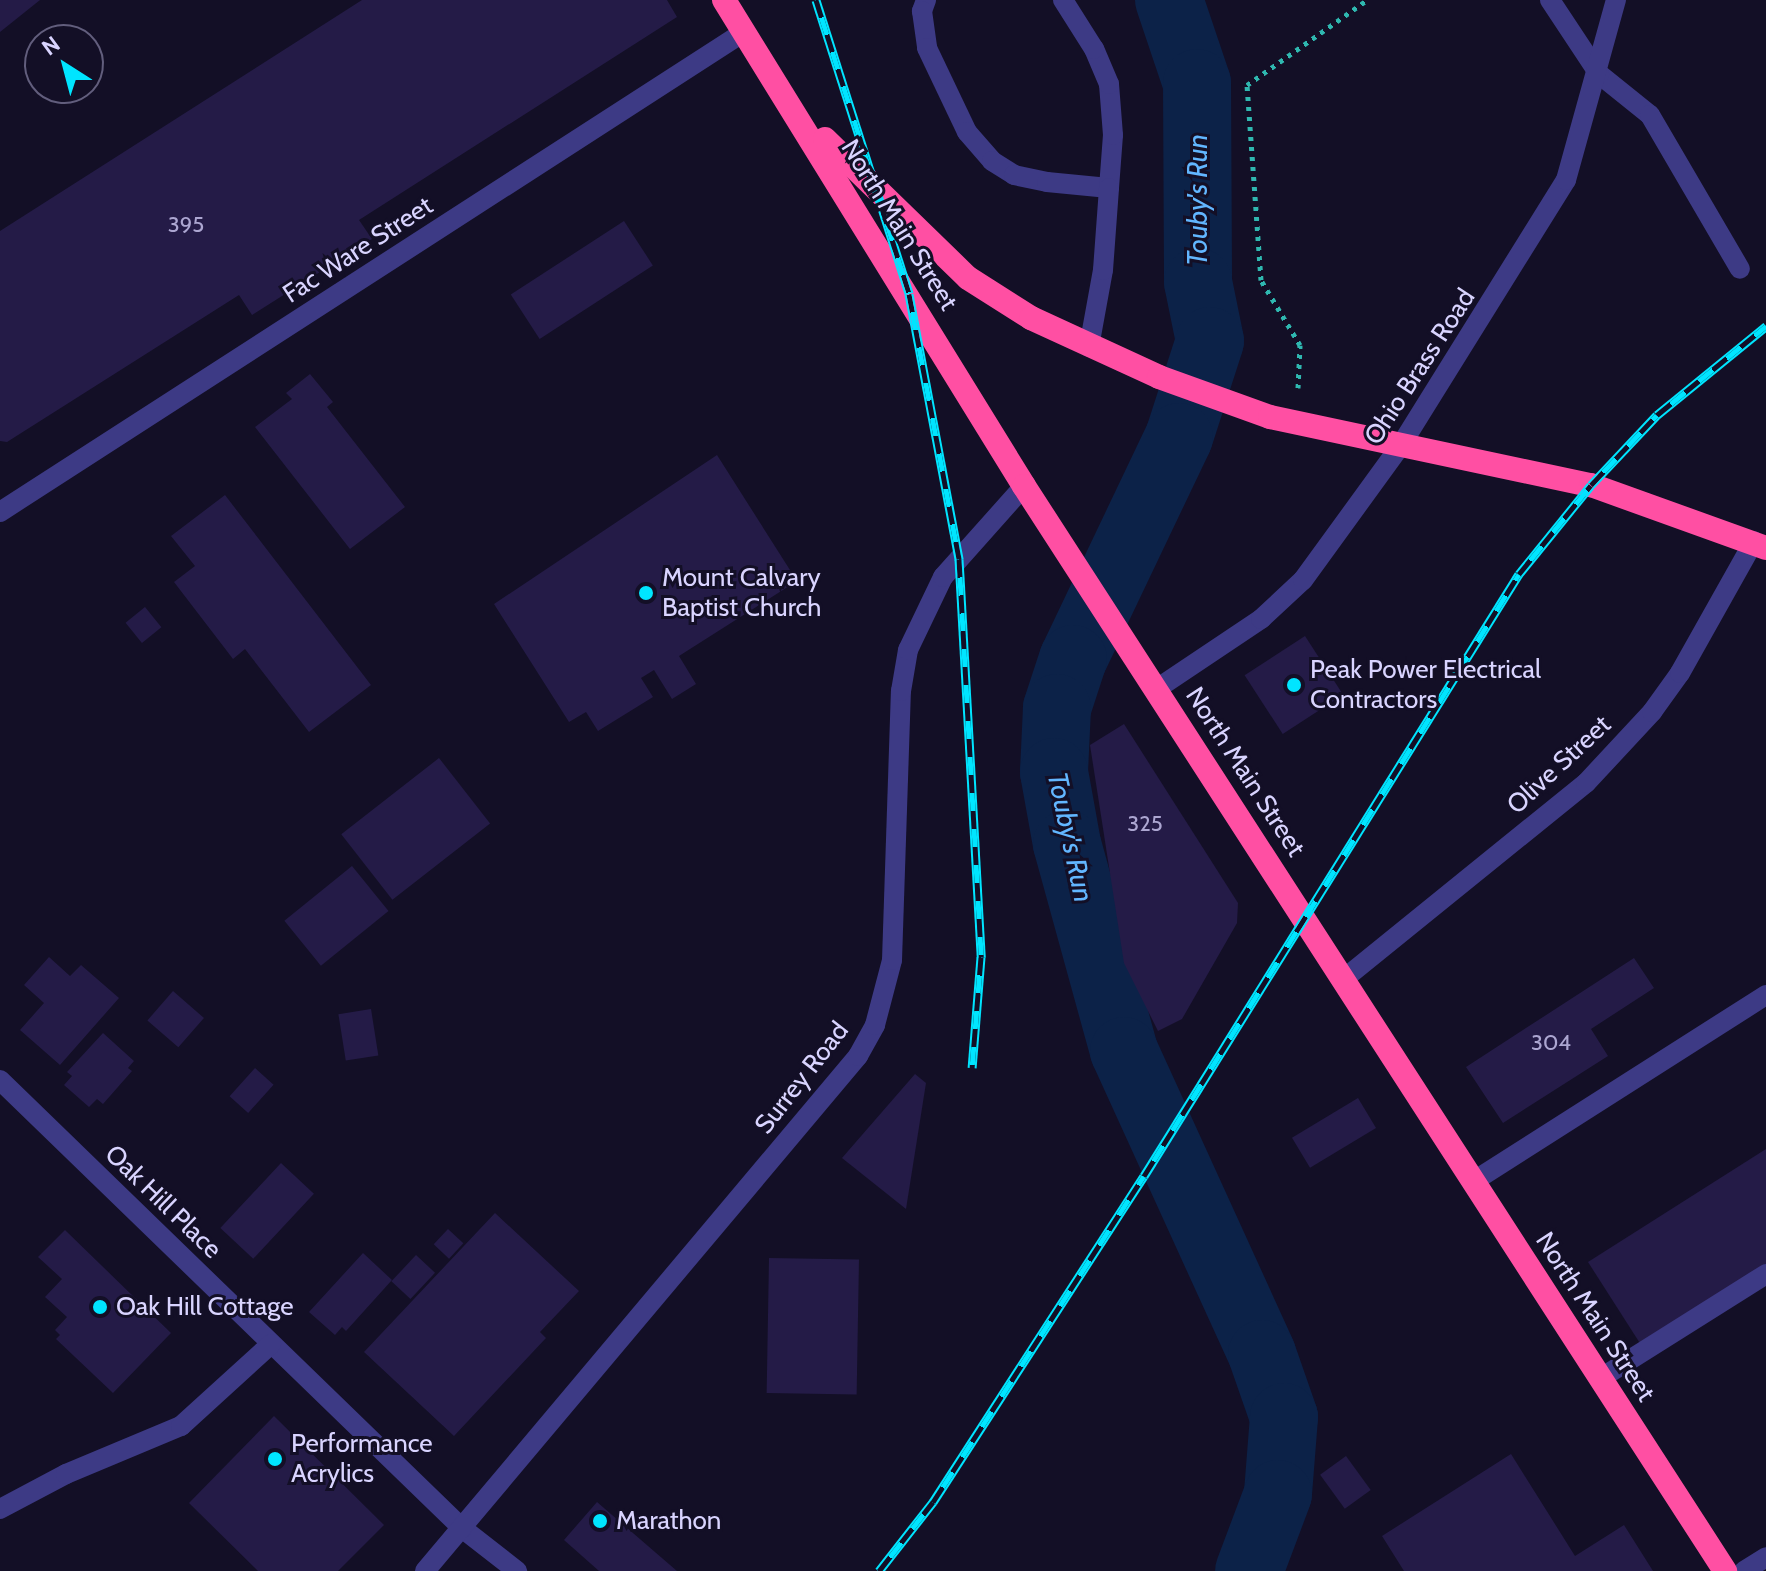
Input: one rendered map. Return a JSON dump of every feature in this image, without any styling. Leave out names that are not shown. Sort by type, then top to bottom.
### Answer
[{"type":"highway","name":"North Main Street","points":[[724,0],[1024,486],[1132,647],[1725,1571]]},
{"type":"highway","points":[[788,100],[890,207],[968,278],[1031,318],[1089,347],[1159,377],[1270,417],[1591,485],[1760,544]]},
{"type":"street","points":[[926,0],[922,11],[927,48],[967,132],[992,161],[1014,175],[1047,182],[1109,188]]},
{"type":"street","points":[[1063,0],[1109,84],[1113,135],[1103,270],[1089,347]]},
{"type":"street","points":[[1550,0],[1599,74],[1650,115],[1740,269]]},
{"type":"street","name":"Ohio Brass Road","points":[[1158,688],[1261,619],[1303,580],[1401,445],[1547,217],[1566,180],[1599,74],[1616,0]]},
{"type":"street","name":"Fac Ware Street","points":[[0,512],[744,32]]},
{"type":"street","name":"Surrey Road","points":[[425,1571],[858,1056],[875,1025],[892,960],[901,691],[908,650],[943,577],[1024,486]]},
{"type":"street","name":"Olive Street","points":[[1345,978],[1586,783],[1652,712],[1680,673],[1760,544]]},
{"type":"street","points":[[1474,1181],[1766,995]]},
{"type":"street","name":"Oak Hill Place","points":[[0,1080],[462,1528],[517,1571]]},
{"type":"street","points":[[1601,1378],[1766,1274]]},
{"type":"street","points":[[0,1509],[66,1474],[181,1426],[271,1344]]},
{"type":"street","points":[[1744,1571],[1766,1557]]},
{"type":"path","points":[[1298,388],[1300,345],[1261,280],[1247,85],[1367,0]]},
{"type":"building","points":[[0,0],[40,0],[0,32]]},
{"type":"building","points":[[362,0],[667,0],[677,17],[359,220],[372,239],[252,315],[239,295],[7,442],[0,441],[0,231]]},
{"type":"building","points":[[624,221],[653,265],[540,339],[511,295]]},
{"type":"building","points":[[310,374],[333,402],[327,407],[405,507],[350,549],[255,427],[292,399],[286,393]]},
{"type":"building","name":"Mount Calvary Baptist Church","points":[[717,455],[797,581],[679,656],[696,684],[672,699],[654,670],[641,678],[653,697],[598,731],[586,712],[569,722],[494,604]]},
{"type":"building","points":[[225,495],[371,685],[309,732],[245,649],[233,659],[174,582],[195,566],[171,536]]},
{"type":"building","points":[[145,607],[161,627],[142,643],[126,623]]},
{"type":"building","name":"Peak Power Electrical Contractors","points":[[1305,636],[1343,695],[1283,734],[1245,675]]},
{"type":"building","points":[[1124,724],[1238,903],[1237,923],[1182,1019],[1158,1031],[1124,963],[1090,745]]},
{"type":"building","points":[[439,758],[490,823],[392,900],[341,834]]},
{"type":"building","points":[[352,866],[389,911],[321,966],[284,921]]},
{"type":"building","points":[[49,957],[70,976],[81,965],[119,998],[60,1065],[20,1030],[44,1003],[24,985]]},
{"type":"building","points":[[1634,958],[1654,988],[1591,1029],[1608,1056],[1503,1123],[1466,1067]]},
{"type":"building","points":[[173,991],[204,1018],[178,1047],[147,1020]]},
{"type":"building","points":[[371,1009],[378,1055],[346,1061],[338,1014]]},
{"type":"building","points":[[103,1033],[134,1061],[128,1068],[132,1071],[103,1104],[97,1099],[89,1107],[64,1085],[72,1076],[67,1072]]},
{"type":"building","points":[[255,1068],[274,1085],[248,1113],[230,1096]]},
{"type":"building","points":[[915,1074],[926,1083],[906,1209],[842,1158]]},
{"type":"building","points":[[1358,1098],[1376,1128],[1310,1168],[1292,1138]]},
{"type":"building","points":[[1766,1149],[1766,1268],[1643,1348],[1588,1262]]},
{"type":"building","points":[[281,1163],[314,1194],[253,1259],[220,1228]]},
{"type":"building","points":[[495,1213],[579,1291],[540,1332],[546,1338],[454,1436],[364,1352]]},
{"type":"building","points":[[448,1229],[463,1243],[449,1259],[434,1244]]},
{"type":"building","name":"Oak Hill Cottage","points":[[65,1230],[171,1333],[113,1393],[56,1339],[60,1335],[55,1330],[67,1317],[45,1297],[62,1279],[38,1257]]},
{"type":"building","points":[[363,1253],[392,1280],[346,1331],[342,1327],[335,1335],[309,1312]]},
{"type":"building","points":[[416,1255],[435,1273],[410,1299],[391,1281]]},
{"type":"building","points":[[769,1258],[859,1260],[857,1395],[767,1393]]},
{"type":"building","name":"Performance Acrylics","points":[[274,1416],[384,1525],[338,1571],[258,1571],[189,1503]]},
{"type":"building","points":[[1511,1454],[1575,1556],[1624,1525],[1653,1571],[1404,1571],[1382,1536]]},
{"type":"building","points":[[1346,1456],[1371,1490],[1345,1509],[1320,1475]]},
{"type":"building","name":"Marathon","points":[[597,1502],[677,1571],[599,1571],[564,1540]]},
{"type":"waterway","name":"Touby's Run","points":[[1169,0],[1197,83],[1198,282],[1210,341],[1179,437],[1073,659],[1057,708],[1054,772],[1067,844],[1124,1051],[1262,1354],[1284,1417],[1278,1494],[1249,1571]]},
{"type":"railway","points":[[816,0],[909,294],[959,559],[981,957],[972,1068]]},
{"type":"railway","points":[[879,1571],[933,1502],[1144,1176],[1519,574],[1591,485],[1657,415],[1766,326]]},
{"type":"place","name":"Mount Calvary Baptist Church","points":[[646,593]]},
{"type":"place","name":"Peak Power Electrical Contractors","points":[[1294,685]]},
{"type":"place","name":"Oak Hill Cottage","points":[[100,1307]]},
{"type":"place","name":"Performance Acrylics","points":[[275,1459]]},
{"type":"place","name":"Marathon","points":[[600,1521]]}]
